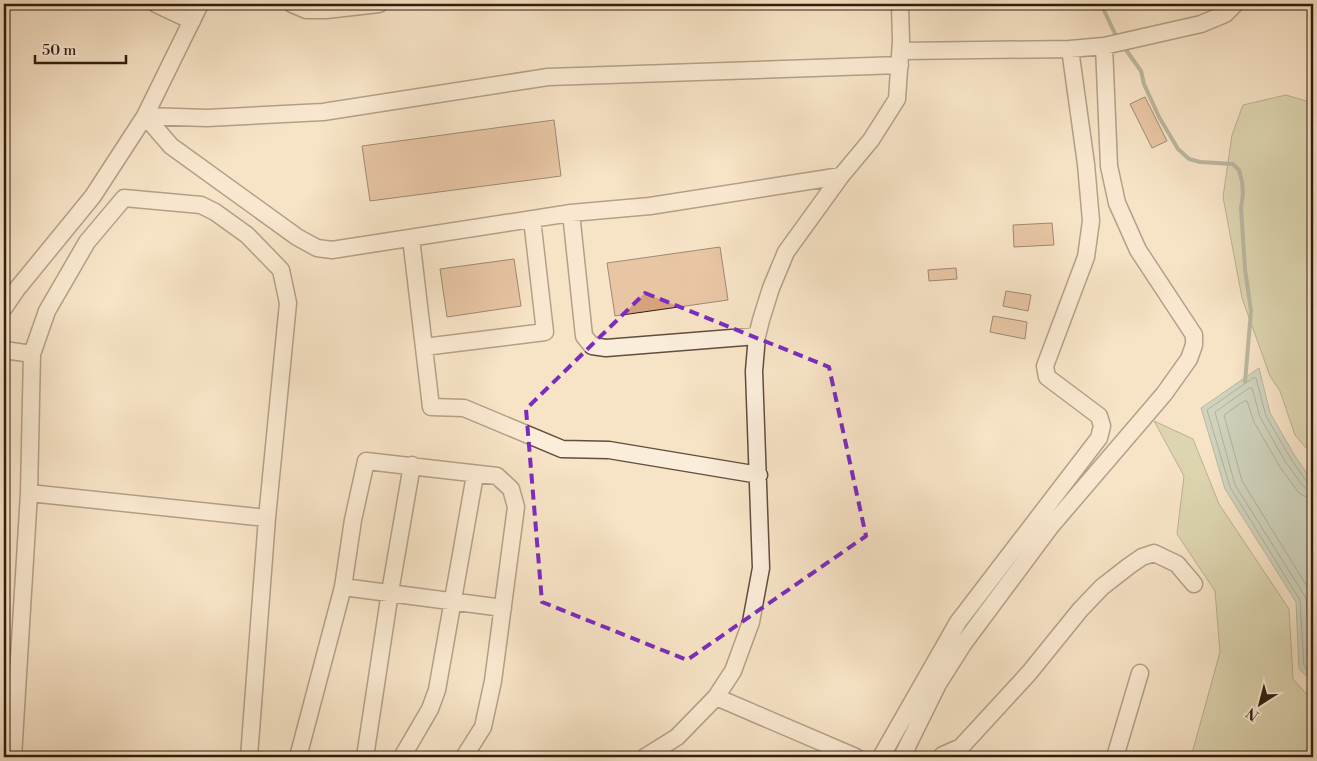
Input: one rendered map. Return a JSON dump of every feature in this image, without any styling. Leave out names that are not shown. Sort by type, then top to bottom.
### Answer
[{"type":"street","points":[[156,4],[192,21]]},
{"type":"street","points":[[4,308],[16,289],[93,196],[145,116],[200,4]]},
{"type":"street","points":[[292,4],[306,10],[379,4]]},
{"type":"street","points":[[645,757],[677,737],[716,697],[733,671],[752,613],[761,568],[754,371],[757,336],[771,288],[786,252],[841,176],[870,140],[897,99],[900,58],[900,4]]},
{"type":"street","points":[[145,116],[207,118],[323,112],[548,78],[1070,50],[1104,46],[1201,24],[1225,14],[1235,4]]},
{"type":"street","points":[[902,757],[938,684],[964,642],[1051,526],[1164,394],[1192,352],[1194,335],[1138,250],[1117,203],[1109,166],[1104,46]]},
{"type":"street","points":[[881,757],[958,622],[1099,438],[1102,426],[1099,416],[1047,377],[1044,366],[1086,257],[1091,221],[1086,164],[1070,50]]},
{"type":"street","points":[[145,116],[172,146],[297,237],[317,248],[332,250],[532,219],[650,206],[841,176]]},
{"type":"street","points":[[12,757],[29,493],[32,354],[47,311],[87,242],[124,198],[202,205],[247,235],[280,270],[288,303],[267,518],[249,757]]},
{"type":"street","points":[[571,214],[584,336],[592,346],[606,348],[757,336]]},
{"type":"street","points":[[424,347],[545,332],[532,219]]},
{"type":"street","points":[[411,238],[431,407],[464,408],[562,449],[609,450],[759,475]]},
{"type":"street","points":[[4,350],[32,354]]},
{"type":"street","points":[[298,757],[343,587],[353,520],[366,461],[496,476],[511,490],[516,507],[493,681],[484,727],[464,757]]},
{"type":"street","points":[[365,757],[390,592],[412,465]]},
{"type":"street","points":[[402,757],[430,709],[437,690],[475,475]]},
{"type":"street","points":[[29,493],[267,518]]},
{"type":"street","points":[[941,757],[961,747],[1029,673],[1080,610],[1102,587],[1128,566],[1142,557],[1154,553],[1177,564],[1194,584]]},
{"type":"street","points":[[343,587],[503,608]]},
{"type":"street","points":[[1115,757],[1140,673]]},
{"type":"street","points":[[716,697],[856,757]]},
{"type":"highlighted area","points":[[645,293],[829,367],[866,536],[687,660],[542,602],[526,409]]},
{"type":"green space","points":[[1286,95],[1313,103],[1313,456],[1295,435],[1280,391],[1270,376],[1242,298],[1223,197],[1232,135],[1243,105]]},
{"type":"green space","points":[[1154,421],[1193,439],[1219,504],[1289,609],[1293,679],[1313,701],[1313,757],[1191,757],[1220,652],[1215,591],[1177,534],[1184,476]]},
{"type":"water","points":[[1259,368],[1270,413],[1295,456],[1313,482],[1313,682],[1299,669],[1296,602],[1225,489],[1201,408]]},
{"type":"building","points":[[1145,97],[1167,141],[1152,148],[1130,104]]},
{"type":"building","points":[[554,120],[561,176],[370,201],[362,146]]},
{"type":"building","points":[[1052,223],[1054,245],[1014,247],[1013,225]]},
{"type":"building","points":[[720,247],[728,300],[615,316],[607,263]]},
{"type":"building","points":[[514,259],[521,306],[447,317],[440,269]]},
{"type":"building","points":[[956,268],[957,279],[929,281],[928,270]]},
{"type":"building","points":[[1006,291],[1031,295],[1028,311],[1003,306]]},
{"type":"building","points":[[993,316],[1027,322],[1025,339],[990,332]]},
{"type":"waterway","points":[[1101,4],[1117,38]]},
{"type":"waterway","points":[[1124,47],[1141,71],[1144,84],[1159,117],[1178,149],[1189,159],[1200,162],[1233,164],[1239,170],[1243,194],[1241,208],[1245,269],[1251,311],[1245,382]]}]
